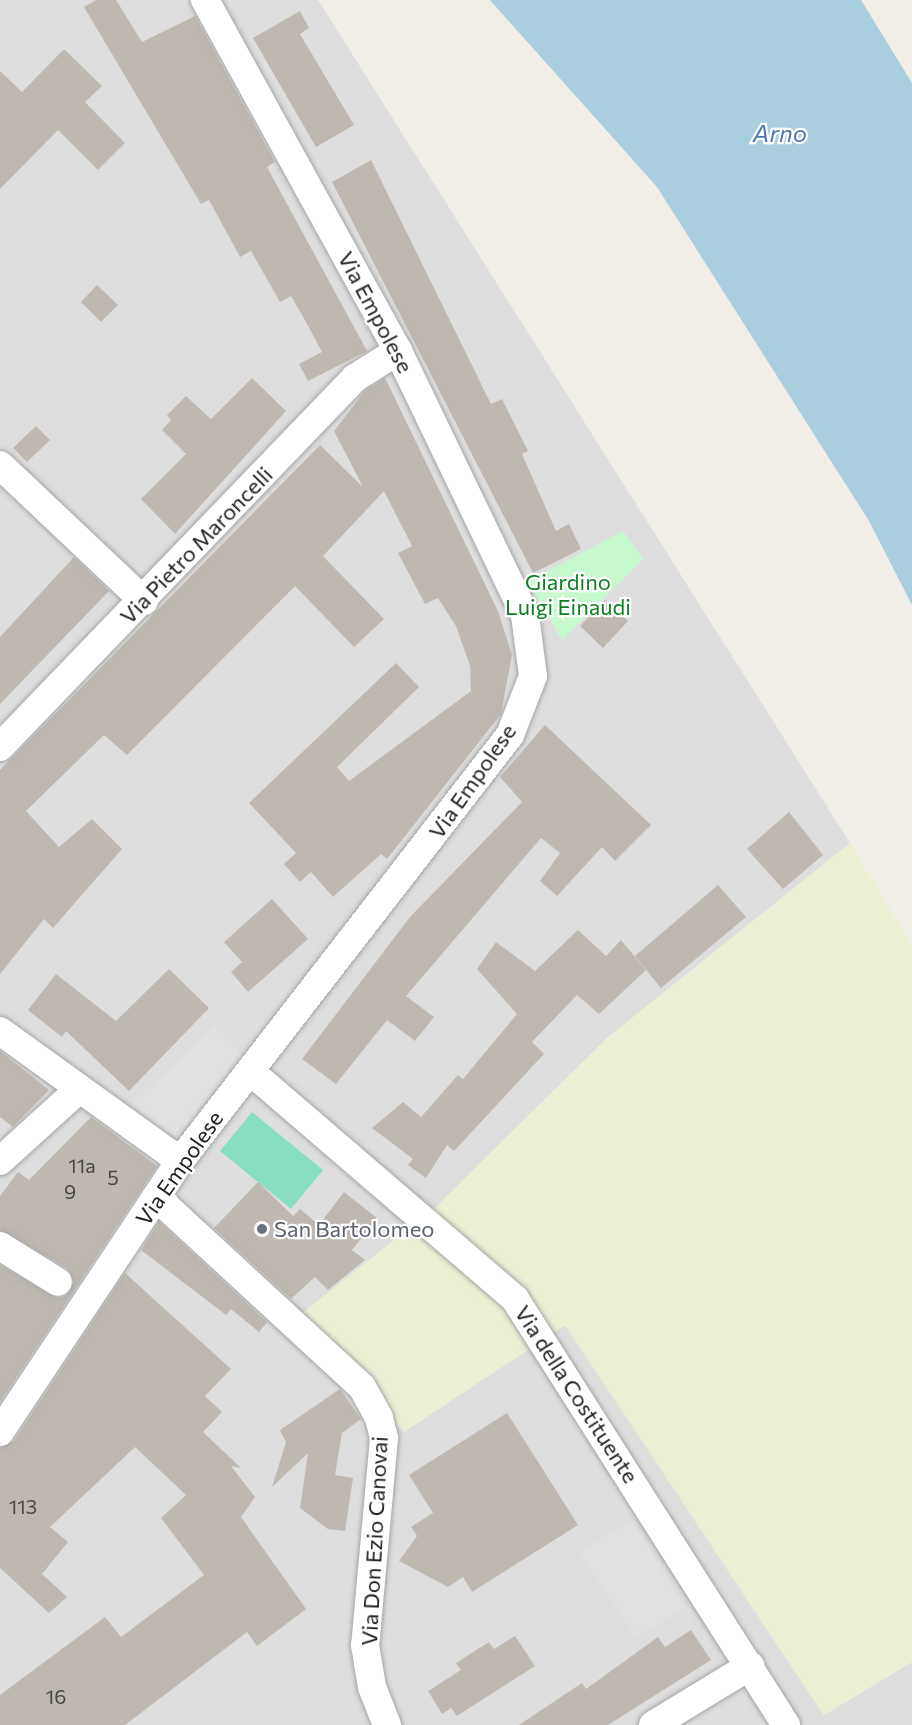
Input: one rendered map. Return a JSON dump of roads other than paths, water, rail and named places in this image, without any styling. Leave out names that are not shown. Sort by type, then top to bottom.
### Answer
[{"type":"street","name":"Via Empolese","points":[[0,1432],[77,1293],[156,1197],[180,1161],[510,735],[533,676],[525,615],[398,351],[206,0]]},
{"type":"street","name":"Via Pietro Maroncelli","points":[[0,747],[144,601],[355,378],[398,351]]},
{"type":"street","points":[[0,465],[144,601]]},
{"type":"street","points":[[0,1030],[78,1090],[180,1161]]},
{"type":"street","name":"Via della Costituente","points":[[250,1071],[515,1299],[786,1725]]},
{"type":"street","points":[[0,1161],[78,1090]]},
{"type":"street","name":"Via Don Ezio Canovai","points":[[156,1197],[362,1387],[379,1418],[384,1438],[366,1645],[372,1687],[387,1725]]},
{"type":"street","points":[[0,1246],[77,1293]]},
{"type":"street","points":[[653,1725],[750,1666]]},
{"type":"water","name":"Arno","points":[[490,0],[861,0],[912,83],[912,605],[869,521],[657,187]]},
{"type":"place","name":"San Bartolomeo","points":[[262,1229]]},
{"type":"park label","name":"Giardino Luigi Einaudi","points":[[568,594]]}]
